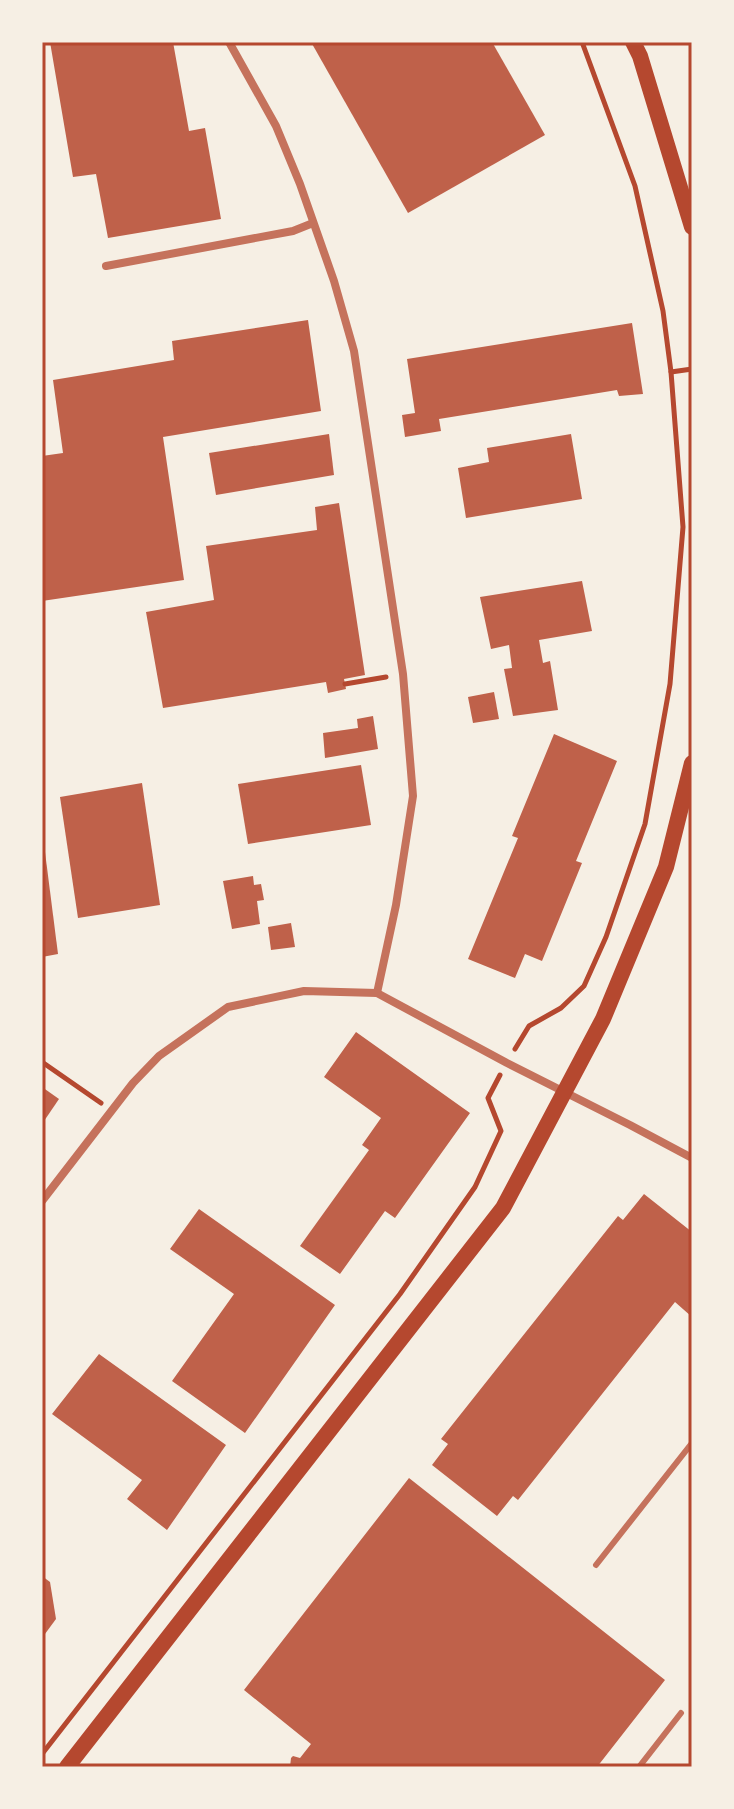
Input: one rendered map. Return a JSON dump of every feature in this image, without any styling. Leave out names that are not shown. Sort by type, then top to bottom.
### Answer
[{"type":"main road","points":[[633,42],[691,221]]},
{"type":"main road","points":[[67,1767],[503,1208],[603,1019],[666,867],[692,763]]},
{"type":"street","points":[[229,42],[276,126],[300,184],[334,281],[354,351],[403,674],[413,796],[396,905],[377,993]]},
{"type":"street","points":[[106,266],[293,231],[313,223]]},
{"type":"street","points":[[42,1201],[133,1083],[159,1056],[228,1007],[304,991],[377,993],[692,1158]]},
{"type":"lane","points":[[596,1565],[692,1443]]},
{"type":"lane","points":[[639,1767],[681,1713]]},
{"type":"path","points":[[42,1754],[391,1306],[475,1187],[501,1131],[488,1098],[529,1026],[561,1008],[584,986],[606,937],[645,824],[670,684],[683,527],[671,372],[663,311],[635,186],[582,42]]},
{"type":"path","points":[[671,372],[692,369]]},
{"type":"path","points":[[345,684],[381,678]]},
{"type":"path","points":[[42,1062],[111,1111]]},
{"type":"building","points":[[50,42],[173,42],[189,131],[205,128],[221,219],[108,238],[96,174],[73,177]]},
{"type":"building","points":[[311,42],[492,42],[545,135],[408,213]]},
{"type":"building","points":[[308,320],[321,411],[163,437],[184,580],[42,601],[42,456],[63,453],[53,380],[174,360],[172,341]]},
{"type":"building","points":[[632,323],[643,394],[619,396],[617,390],[439,419],[441,431],[405,437],[402,415],[415,413],[407,359]]},
{"type":"building","points":[[329,434],[334,475],[216,495],[209,453]]},
{"type":"building","points":[[571,434],[582,499],[466,518],[458,468],[489,462],[487,448]]},
{"type":"building","points":[[339,503],[365,675],[344,679],[346,689],[328,693],[326,682],[163,708],[146,612],[214,600],[206,546],[317,530],[315,507]]},
{"type":"building","points":[[582,581],[592,631],[539,640],[543,663],[550,661],[558,710],[513,716],[504,669],[512,668],[509,645],[491,649],[480,597]]},
{"type":"building","points":[[494,692],[499,719],[473,723],[468,697]]},
{"type":"building","points":[[373,716],[378,749],[325,758],[323,733],[358,728],[357,719]]},
{"type":"building","points":[[554,734],[617,761],[576,861],[582,863],[542,961],[525,954],[515,978],[468,959],[518,838],[512,836]]},
{"type":"building","points":[[361,765],[371,825],[248,844],[238,784]]},
{"type":"building","points":[[142,783],[160,905],[78,918],[60,797]]},
{"type":"building","points":[[45,852],[58,954],[42,957],[42,853]]},
{"type":"building","points":[[253,876],[254,885],[261,884],[264,900],[257,901],[260,924],[232,929],[223,881]]},
{"type":"building","points":[[291,923],[295,947],[271,950],[268,927]]},
{"type":"building","points":[[356,1032],[470,1113],[395,1218],[385,1211],[340,1274],[300,1246],[369,1150],[362,1145],[381,1118],[324,1077]]},
{"type":"building","points":[[42,1087],[59,1099],[42,1124]]},
{"type":"building","points":[[644,1194],[692,1232],[692,1317],[675,1302],[518,1500],[513,1496],[497,1516],[432,1465],[448,1444],[441,1439],[618,1216],[623,1220]]},
{"type":"building","points":[[199,1209],[335,1305],[245,1433],[172,1381],[234,1294],[170,1249]]},
{"type":"building","points":[[99,1354],[226,1445],[167,1530],[127,1499],[142,1480],[52,1414]]},
{"type":"building","points":[[409,1478],[665,1680],[597,1767],[290,1767],[291,1758],[300,1758],[311,1744],[244,1690]]},
{"type":"building","points":[[42,1576],[50,1582],[56,1619],[42,1638]]}]
